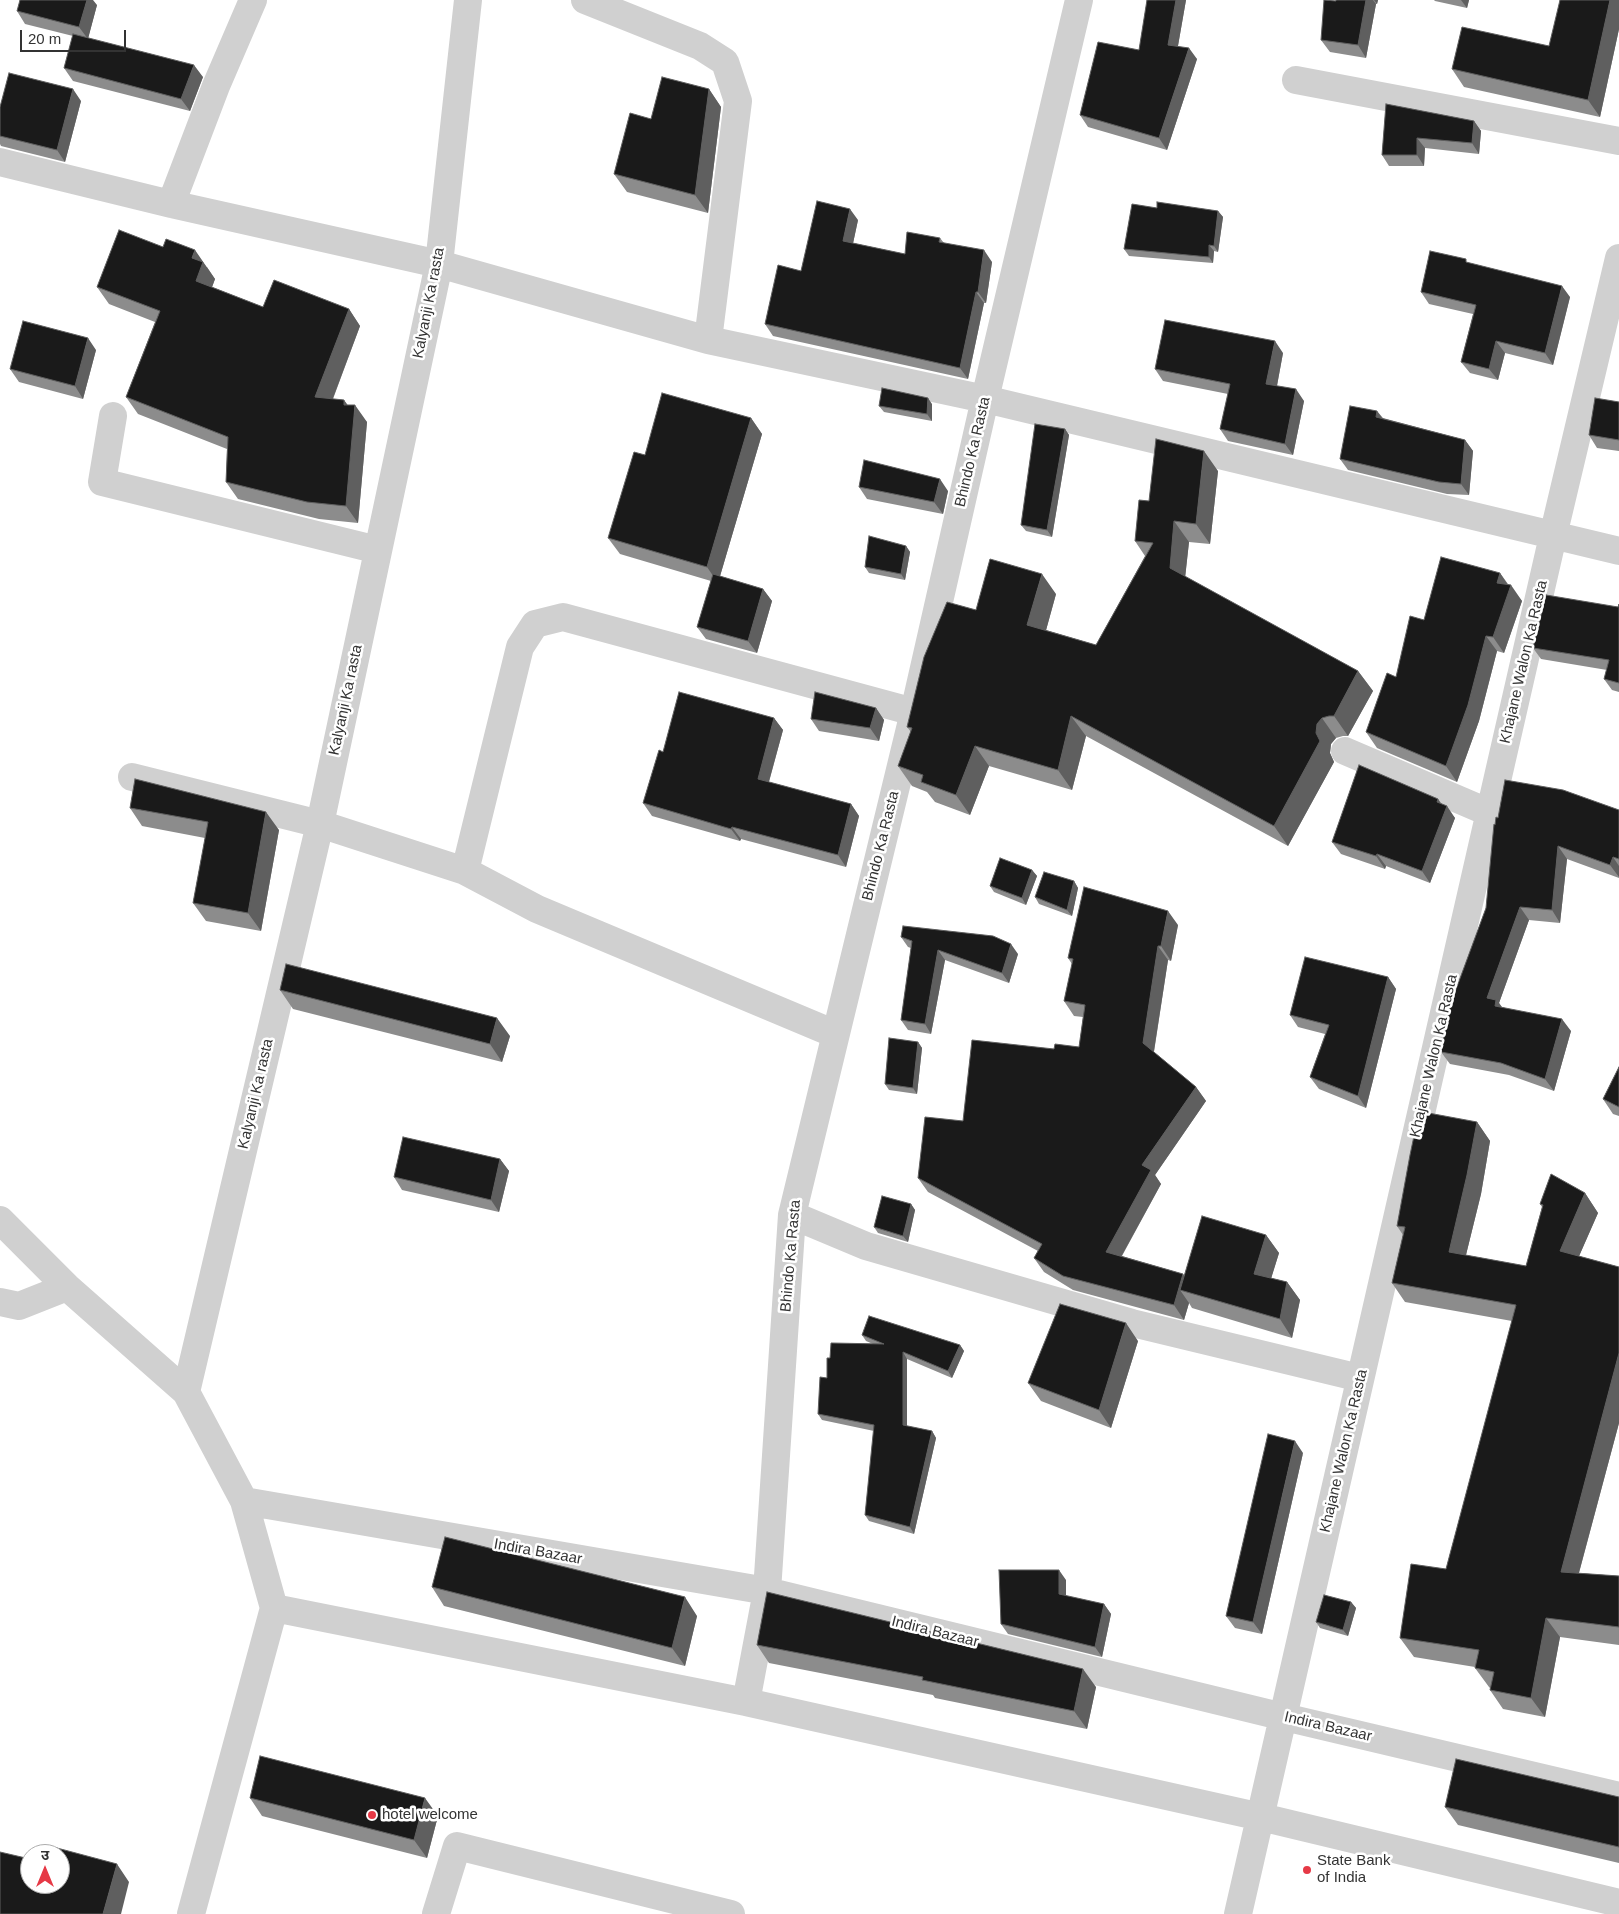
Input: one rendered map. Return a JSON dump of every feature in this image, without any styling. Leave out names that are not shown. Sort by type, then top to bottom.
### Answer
[{"type":"street","points":[[171,204],[216,86],[253,0]]},
{"type":"street","name":"Kalyanji Ka rasta","points":[[186,1392],[320,824],[439,264],[468,0]]},
{"type":"street","points":[[585,0],[700,46],[725,62],[738,101],[708,340]]},
{"type":"street","name":"Bhindo Ka Rasta","points":[[746,1702],[767,1591],[792,1215],[914,712],[1079,0]]},
{"type":"street","points":[[1296,80],[1619,141]]},
{"type":"street","points":[[0,162],[171,204],[439,264],[708,340],[985,399],[1619,551]]},
{"type":"street","name":"Khajane Walon Ka Rasta","points":[[1238,1914],[1553,536],[1619,258]]},
{"type":"street","points":[[113,416],[102,482],[378,550]]},
{"type":"street","points":[[465,871],[520,647],[535,624],[563,617],[914,712]]},
{"type":"street","points":[[1344,751],[1490,813]]},
{"type":"street","points":[[132,777],[320,824],[465,871],[556,917],[835,1034]]},
{"type":"street","points":[[792,1215],[866,1246],[1132,1323],[1360,1378]]},
{"type":"street","points":[[0,1220],[67,1287],[186,1392],[244,1501],[274,1608],[191,1914]]},
{"type":"street","points":[[0,1302],[19,1306],[67,1287]]},
{"type":"street","name":"Indira Bazaar","points":[[244,1501],[767,1591],[1284,1717],[1619,1796]]},
{"type":"street","points":[[274,1608],[746,1702],[1261,1817],[1619,1904]]},
{"type":"street","points":[[436,1914],[457,1846],[731,1914]]},
{"type":"building","points":[[20,0],[87,0],[79,27],[17,11]]},
{"type":"building","points":[[1147,0],[1176,0],[1168,45],[1189,48],[1159,138],[1080,115],[1098,42],[1139,50]]},
{"type":"building","points":[[1324,0],[1366,0],[1358,45],[1321,40]]},
{"type":"building","points":[[1560,0],[1610,0],[1588,100],[1452,69],[1462,27],[1549,46]]},
{"type":"building","points":[[73,34],[194,65],[181,99],[64,68]]},
{"type":"building","points":[[9,73],[73,89],[57,150],[0,136],[0,107]]},
{"type":"building","points":[[662,77],[709,89],[695,195],[614,174],[630,113],[651,119]]},
{"type":"building","points":[[1386,104],[1474,121],[1472,143],[1417,138],[1417,155],[1382,155]]},
{"type":"building","points":[[817,201],[850,209],[843,241],[905,254],[907,232],[940,238],[939,242],[984,250],[978,292],[976,292],[960,368],[765,324],[778,265],[801,271]]},
{"type":"building","points":[[1157,202],[1218,211],[1214,246],[1209,245],[1209,257],[1124,249],[1132,204],[1157,208]]},
{"type":"building","points":[[119,230],[163,247],[166,239],[195,250],[192,258],[203,262],[196,281],[263,307],[274,280],[349,309],[315,397],[344,400],[344,405],[355,405],[346,506],[307,502],[226,482],[228,437],[126,397],[160,311],[97,287]]},
{"type":"building","points":[[1430,251],[1562,286],[1545,353],[1496,341],[1489,369],[1461,362],[1476,305],[1421,292]]},
{"type":"building","points":[[1165,320],[1275,341],[1266,384],[1296,389],[1285,444],[1220,429],[1230,384],[1155,369]]},
{"type":"building","points":[[23,321],[88,338],[75,386],[10,369]]},
{"type":"building","points":[[882,388],[928,398],[927,414],[879,406]]},
{"type":"building","points":[[662,393],[751,418],[707,567],[608,538],[634,452],[645,455]]},
{"type":"building","points":[[1595,398],[1619,402],[1619,440],[1589,435]]},
{"type":"building","points":[[1350,406],[1377,411],[1376,417],[1465,440],[1461,484],[1439,482],[1340,459]]},
{"type":"building","points":[[1035,424],[1065,429],[1047,530],[1021,525]]},
{"type":"building","points":[[1156,439],[1204,451],[1196,524],[1174,521],[1170,568],[1358,671],[1334,716],[1322,718],[1317,724],[1316,733],[1320,741],[1274,826],[1071,716],[1058,770],[975,746],[956,795],[921,782],[923,775],[898,766],[912,728],[907,727],[924,657],[947,602],[976,610],[990,559],[1042,574],[1027,625],[1096,645],[1153,543],[1135,541],[1139,500],[1149,501]]},
{"type":"building","points":[[864,460],[940,479],[934,502],[859,487]]},
{"type":"building","points":[[869,536],[906,546],[901,574],[865,567]]},
{"type":"building","points":[[1441,557],[1500,573],[1497,583],[1511,585],[1493,637],[1486,636],[1468,705],[1446,766],[1366,732],[1387,673],[1396,677],[1410,616],[1424,620]]},
{"type":"building","points":[[713,574],[763,589],[748,641],[697,627]]},
{"type":"building","points":[[1546,595],[1618,607],[1619,604],[1619,683],[1604,679],[1609,660],[1533,648]]},
{"type":"building","points":[[679,692],[774,718],[758,779],[851,804],[838,855],[732,827],[731,829],[643,803],[659,750],[663,752]]},
{"type":"building","points":[[815,692],[876,708],[870,728],[811,719]]},
{"type":"building","points":[[1359,765],[1438,799],[1437,802],[1447,806],[1422,871],[1377,854],[1376,856],[1332,842]]},
{"type":"building","points":[[135,779],[266,812],[248,913],[193,903],[208,822],[130,808]]},
{"type":"building","points":[[1505,780],[1563,790],[1619,810],[1619,859],[1613,857],[1610,865],[1558,846],[1552,910],[1520,907],[1487,998],[1496,1000],[1495,1006],[1562,1019],[1545,1079],[1501,1063],[1441,1052],[1453,992],[1455,992],[1486,908],[1494,824],[1496,817],[1498,818]]},
{"type":"building","points":[[1000,858],[1032,870],[1022,898],[990,886]]},
{"type":"building","points":[[1044,872],[1074,881],[1067,910],[1035,897]]},
{"type":"building","points":[[1084,887],[1168,911],[1161,946],[1158,946],[1143,1043],[1196,1087],[1142,1165],[1151,1170],[1106,1252],[1183,1274],[1174,1305],[1063,1276],[1034,1258],[1042,1244],[918,1178],[925,1117],[963,1121],[972,1040],[1054,1049],[1055,1044],[1079,1047],[1085,1005],[1064,1001],[1073,959],[1068,958]]},
{"type":"building","points":[[903,926],[993,936],[1011,944],[1002,973],[938,950],[925,1024],[901,1020],[912,941],[901,937]]},
{"type":"building","points":[[1305,957],[1388,977],[1358,1096],[1310,1077],[1329,1025],[1290,1015]]},
{"type":"building","points":[[286,964],[497,1018],[490,1044],[280,990]]},
{"type":"building","points":[[889,1038],[918,1042],[913,1088],[885,1084]]},
{"type":"building","points":[[1619,1067],[1619,1107],[1603,1099]]},
{"type":"building","points":[[1423,1112],[1477,1122],[1449,1252],[1526,1266],[1543,1205],[1540,1204],[1551,1174],[1585,1193],[1560,1251],[1619,1267],[1619,1353],[1561,1572],[1619,1576],[1619,1627],[1546,1618],[1531,1698],[1490,1690],[1494,1672],[1475,1668],[1479,1650],[1400,1638],[1411,1564],[1446,1569],[1516,1305],[1392,1283],[1405,1227],[1397,1226],[1415,1131]]},
{"type":"building","points":[[403,1137],[500,1159],[491,1200],[394,1177]]},
{"type":"building","points":[[882,1196],[911,1204],[903,1236],[874,1227]]},
{"type":"building","points":[[1202,1216],[1266,1235],[1254,1274],[1287,1282],[1280,1319],[1180,1290]]},
{"type":"building","points":[[1060,1304],[1126,1323],[1099,1410],[1028,1383]]},
{"type":"building","points":[[869,1316],[960,1345],[948,1371],[903,1352],[903,1425],[932,1431],[910,1527],[865,1515],[874,1425],[818,1414],[820,1377],[827,1378],[827,1358],[830,1358],[831,1343],[884,1344],[862,1335]]},
{"type":"building","points":[[1268,1434],[1295,1441],[1253,1622],[1226,1616]]},
{"type":"building","points":[[445,1537],[685,1597],[672,1648],[432,1587]]},
{"type":"building","points":[[999,1570],[1059,1570],[1059,1594],[1104,1604],[1095,1647],[1001,1624]]},
{"type":"building","points":[[767,1592],[1083,1669],[1074,1711],[922,1680],[923,1677],[757,1645]]},
{"type":"building","points":[[1324,1595],[1351,1602],[1343,1630],[1316,1622]]},
{"type":"building","points":[[260,1756],[425,1798],[414,1840],[250,1798]]},
{"type":"building","points":[[1456,1759],[1619,1797],[1619,1847],[1445,1807]]},
{"type":"building","points":[[70,1851],[117,1864],[103,1914],[0,1914],[0,1852],[20,1857],[20,1894],[70,1894]]},
{"type":"place","name":"hotel welcome","points":[[372,1815]]},
{"type":"place","name":"State Bank of India","points":[[1307,1870]]}]
